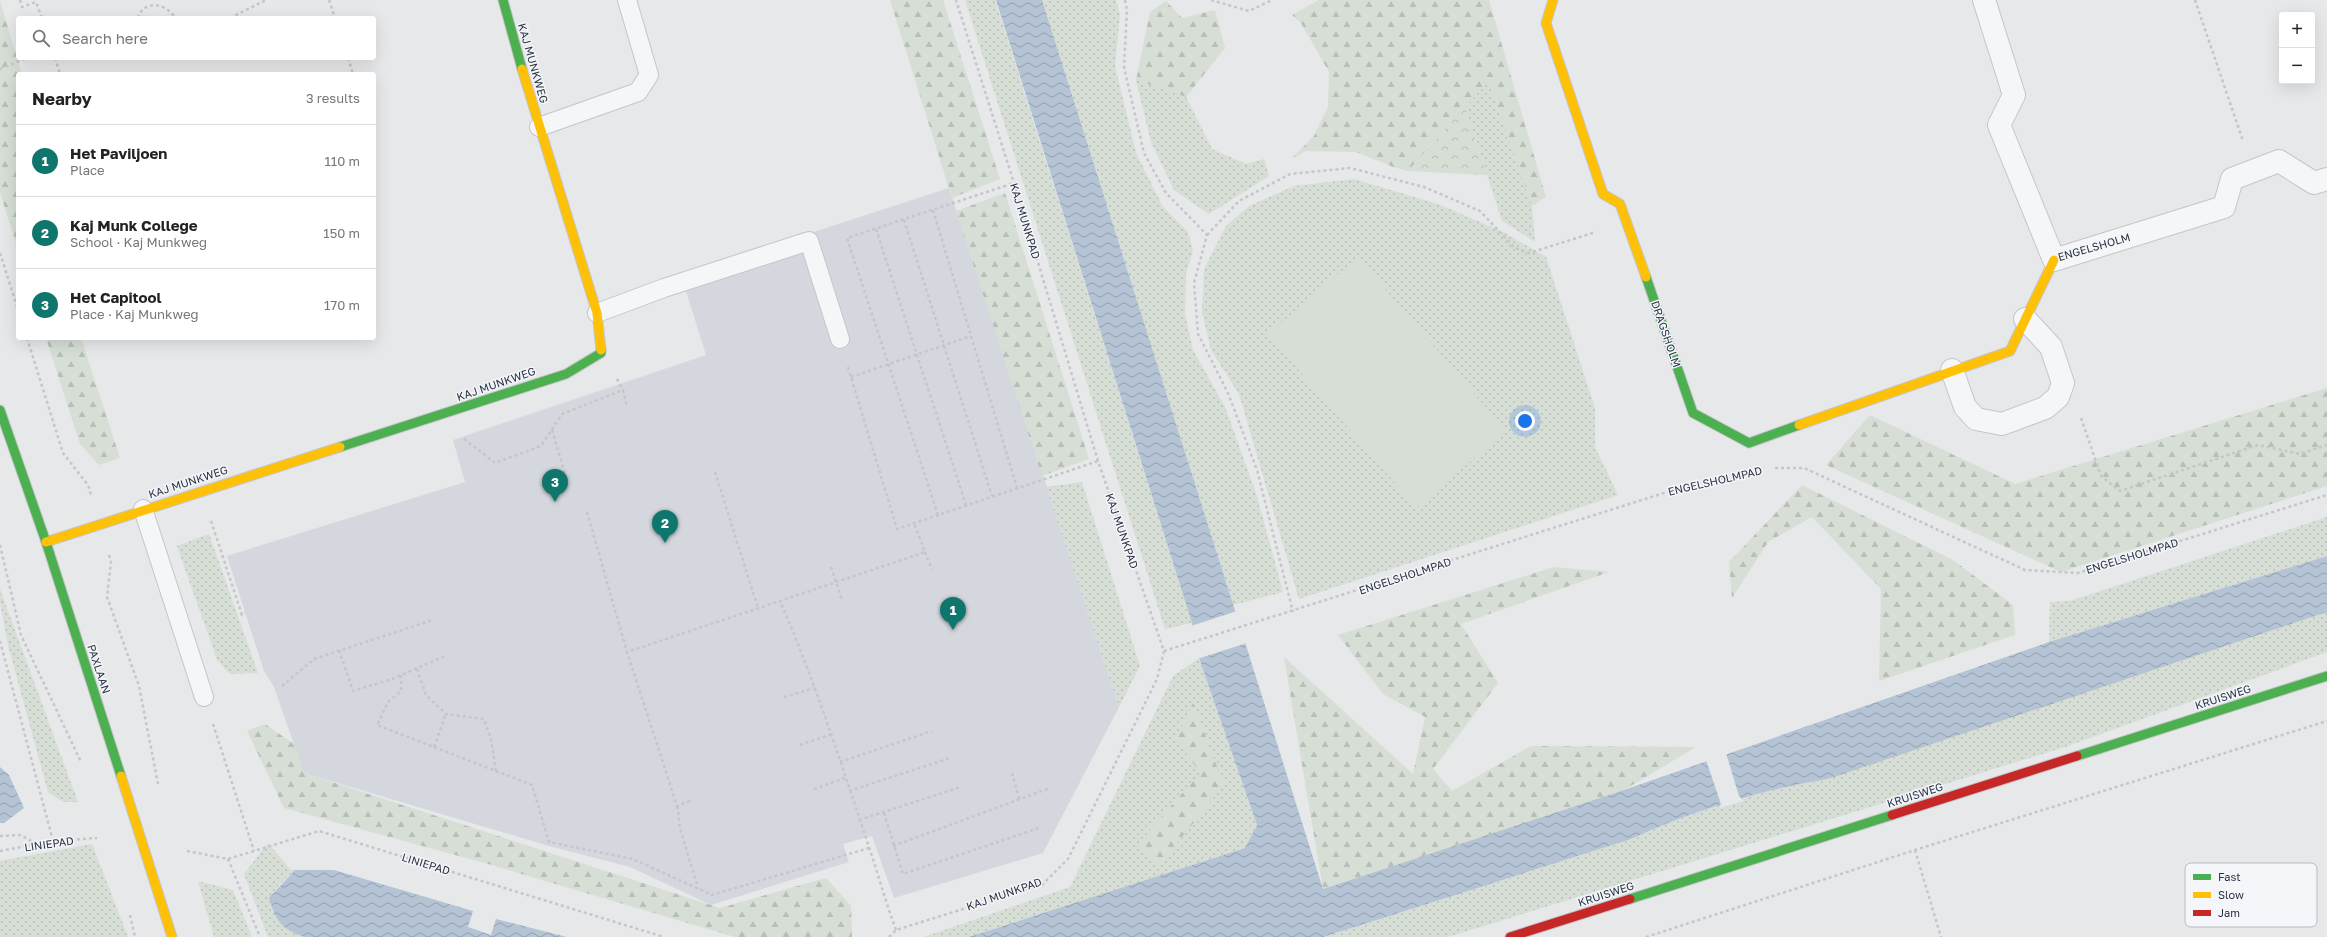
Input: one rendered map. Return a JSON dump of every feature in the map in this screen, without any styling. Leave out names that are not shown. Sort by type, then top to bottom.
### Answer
[{"type":"street","name":"KAJ MUNKWEG","points":[[46,542],[201,490],[452,412],[566,374],[601,353],[598,313],[539,127],[503,0]]},
{"type":"street","name":"DRAGSHOLM","points":[[1553,0],[1546,23],[1595,172],[1603,194],[1620,204],[1693,413],[1749,443],[1952,370],[2010,351],[2054,260]]},
{"type":"street","name":"ENGELSHOLM","points":[[1984,0],[2014,95],[1999,125],[2054,260],[2224,207],[2232,179],[2278,161],[2314,183],[2327,179]]},
{"type":"street","points":[[1952,370],[1964,407],[1976,419],[2002,424],[2045,408],[2058,397],[2063,383],[2051,347],[2025,319]]},
{"type":"street","name":"PAXLAAN","points":[[1,416],[46,542],[172,937]]},
{"type":"street","name":"KRUISWEG","points":[[1510,937],[2327,676]]},
{"type":"lane","points":[[539,127],[638,92],[649,75],[627,0]]},
{"type":"lane","points":[[598,313],[664,288],[809,241],[840,339]]},
{"type":"lane","points":[[143,509],[204,697]]},
{"type":"path","points":[[20,0],[22,7],[36,2],[41,16]]},
{"type":"path","points":[[234,16],[266,0]]},
{"type":"path","points":[[329,0],[334,16]]},
{"type":"path","name":"KAJ MUNKPAD","points":[[889,937],[896,930],[1043,884],[1068,859],[1157,679],[1164,651],[1098,460],[1014,183],[956,0]]},
{"type":"path","points":[[1126,0],[1128,10],[1124,67],[1144,153],[1166,193],[1207,235]]},
{"type":"path","points":[[1211,0],[1249,11],[1272,0]]},
{"type":"path","points":[[2194,0],[2253,170]]},
{"type":"path","points":[[138,16],[139,13],[147,5],[159,3],[170,8],[174,16]]},
{"type":"path","points":[[0,69],[22,60]]},
{"type":"path","points":[[56,60],[59,72]]},
{"type":"path","points":[[349,60],[352,72]]},
{"type":"path","points":[[1292,612],[1257,470],[1228,393],[1198,334],[1194,283],[1207,235],[1239,201],[1290,174],[1350,168],[1424,187],[1480,211],[1515,248],[1529,253],[1627,222]]},
{"type":"path","points":[[938,515],[847,238],[1014,183]]},
{"type":"path","points":[[933,210],[1018,488]]},
{"type":"path","points":[[904,220],[992,496]]},
{"type":"path","points":[[876,229],[966,505]]},
{"type":"path","points":[[0,253],[16,304]]},
{"type":"path","points":[[851,377],[971,336]]},
{"type":"path","points":[[840,339],[897,529],[1098,460]]},
{"type":"path","points":[[28,340],[63,453],[88,485],[100,524],[111,562],[107,597],[139,686],[160,791]]},
{"type":"path","points":[[452,412],[463,438],[495,462],[541,446],[562,414],[623,390],[627,407]]},
{"type":"path","points":[[2058,397],[2078,409],[2101,476],[2120,491],[2258,445],[2300,454],[2327,445]]},
{"type":"path","points":[[552,430],[566,474]]},
{"type":"path","name":"ENGELSHOLMPAD","points":[[1774,468],[1804,468],[2025,570],[2078,573],[2327,495]]},
{"type":"path","points":[[715,472],[758,608]]},
{"type":"path","name":"ENGELSHOLMPAD","points":[[1164,651],[1292,612],[1664,493],[1744,472]]},
{"type":"path","points":[[201,490],[242,615],[245,613]]},
{"type":"path","points":[[587,512],[626,652],[680,815],[680,830],[688,851],[698,889]]},
{"type":"path","points":[[914,523],[932,570]]},
{"type":"path","points":[[0,545],[21,635],[82,765]]},
{"type":"path","points":[[626,652],[925,552]]},
{"type":"path","points":[[831,567],[842,600]]},
{"type":"path","points":[[780,601],[798,642],[832,734],[849,791],[896,930]]},
{"type":"path","points":[[282,686],[313,658],[433,620]]},
{"type":"path","points":[[0,641],[53,841]]},
{"type":"path","points":[[339,650],[353,691],[417,669],[445,656]]},
{"type":"path","points":[[417,669],[426,695],[446,714],[484,719],[491,739],[496,772]]},
{"type":"path","points":[[401,675],[401,691],[388,702],[377,725],[532,785],[549,842],[633,859],[712,895],[846,853],[869,848]]},
{"type":"path","points":[[784,696],[814,688]]},
{"type":"path","points":[[204,697],[254,851]]},
{"type":"path","points":[[434,747],[446,714]]},
{"type":"path","points":[[1646,937],[1915,850],[2327,721]]},
{"type":"path","points":[[840,762],[932,731]]},
{"type":"path","points":[[800,745],[832,734]]},
{"type":"path","points":[[849,791],[950,758]]},
{"type":"path","points":[[1012,773],[1020,801]]},
{"type":"path","points":[[814,789],[846,778]]},
{"type":"path","points":[[859,820],[961,787]]},
{"type":"path","points":[[893,846],[1020,801],[1050,788]]},
{"type":"path","points":[[677,806],[690,801]]},
{"type":"path","points":[[884,813],[893,846],[903,874],[1039,828]]},
{"type":"path","name":"LINIEPAD","points":[[187,851],[228,859],[319,831],[664,937]]},
{"type":"path","points":[[0,836],[20,835],[37,845]]},
{"type":"path","name":"LINIEPAD","points":[[0,851],[53,841],[97,838]]},
{"type":"path","points":[[1915,850],[1941,937]]},
{"type":"path","points":[[228,859],[260,937]]},
{"type":"path","points":[[128,908],[135,937]]},
{"type":"shaded area","points":[[949,188],[1119,707],[1043,853],[894,898],[872,836],[843,844],[849,862],[711,905],[630,867],[549,846],[304,773],[274,687],[264,671],[227,556],[465,482],[453,440],[706,355],[681,275]]},
{"type":"green space","points":[[890,0],[943,0],[1000,179],[952,198]]},
{"type":"green space","points":[[965,0],[995,0],[1192,623],[1165,629]]},
{"type":"green space","points":[[1042,0],[1116,0],[1120,14],[1115,66],[1136,153],[1163,207],[1188,232],[1193,251],[1186,273],[1185,314],[1193,350],[1225,407],[1256,493],[1283,592],[1233,605]]},
{"type":"green space","points":[[1319,0],[1489,0],[1546,197],[1532,206],[1489,81],[1408,171],[1393,167],[1356,152],[1306,151],[1291,159],[1314,136],[1328,107],[1329,72],[1301,23],[1292,15]]},
{"type":"green space","points":[[0,1],[16,54],[16,60],[18,60],[21,72],[16,72],[16,243],[0,193]]},
{"type":"green space","points":[[1166,1],[1182,18],[1215,10],[1225,48],[1186,97],[1136,80],[1150,12]]},
{"type":"green space","points":[[1136,80],[1186,97],[1212,149],[1246,164],[1264,159],[1269,176],[1209,214],[1174,190],[1151,142]]},
{"type":"green space","points":[[1489,81],[1532,206],[1535,242],[1502,221],[1465,107]]},
{"type":"green space","points":[[1465,107],[1487,175],[1408,171]]},
{"type":"green space","points":[[1354,179],[1441,205],[1505,233],[1546,257],[1595,408],[1595,447],[1618,495],[1299,599],[1239,394],[1211,350],[1202,312],[1204,269],[1226,226],[1249,206],[1294,186]]},
{"type":"green space","points":[[1005,193],[1089,459],[1042,476],[956,211]]},
{"type":"green space","points":[[1358,257],[1506,431],[1416,508],[1268,334]]},
{"type":"green space","points":[[47,340],[82,340],[120,458],[99,465],[80,444]]},
{"type":"green space","points":[[2327,388],[2327,486],[2061,572],[1826,465],[1870,415],[2015,484]]},
{"type":"green space","points":[[1082,482],[1140,666],[1119,707],[1046,487]]},
{"type":"green space","points":[[1802,485],[1953,560],[2013,605],[2015,635],[1879,681],[1881,589],[1812,517],[1768,542],[1732,598],[1729,562]]},
{"type":"green space","points":[[2327,517],[2327,556],[2049,642],[2050,602],[2070,601]]},
{"type":"green space","points":[[209,534],[258,673],[230,674],[217,660],[177,546]]},
{"type":"green space","points":[[1554,567],[1609,572],[1461,624],[1498,683],[1433,769],[1452,791],[1531,746],[1696,747],[1624,790],[1323,889],[1284,657],[1413,774],[1425,717],[1383,694],[1338,635]]},
{"type":"green space","points":[[0,589],[78,802],[63,802],[48,792],[8,645],[0,602]]},
{"type":"green space","points":[[2327,612],[2327,652],[2065,747],[1448,937],[1323,937],[1631,839],[1679,819],[1728,802],[1778,789],[1828,779]]},
{"type":"green space","points":[[1199,658],[1257,825],[1245,848],[969,937],[924,937],[1070,887],[1173,676]]},
{"type":"green space","points":[[1193,703],[1224,785],[1157,868],[1136,846],[1200,773],[1176,739]]},
{"type":"green space","points":[[265,724],[294,744],[304,773],[720,908],[826,878],[851,906],[852,937],[735,937],[488,864],[284,808],[247,731]]},
{"type":"green space","points":[[268,843],[291,870],[295,870],[280,884],[270,898],[292,932],[304,937],[268,937],[244,874]]},
{"type":"green space","points":[[92,844],[128,937],[0,937],[0,861]]},
{"type":"green space","points":[[198,881],[233,890],[252,937],[214,937]]},
{"type":"water","points":[[996,0],[1042,0],[1323,889],[1624,790],[2049,642],[2327,556],[2327,612],[1828,779],[1778,789],[1728,802],[1679,819],[1631,839],[1323,937],[969,937],[1245,848],[1257,825],[1199,658],[1192,623]]},
{"type":"water","points":[[0,767],[9,775],[24,808],[4,823],[0,823]]},
{"type":"water","points":[[295,870],[334,870],[473,911],[468,927],[491,935],[496,919],[567,937],[304,937],[284,927],[280,923],[274,913],[269,898]]},
{"type":"pier","points":[[1237,611],[1247,643],[1197,659],[1191,626]]},
{"type":"pier","points":[[1726,753],[1739,796],[1744,801],[1720,808],[1721,804],[1706,760]]},
{"type":"traffic: fast","points":[[503,0],[522,69]]},
{"type":"traffic: fast","points":[[1646,277],[1693,413],[1749,443],[1799,425]]},
{"type":"traffic: fast","points":[[340,447],[566,374],[601,353],[601,350]]},
{"type":"traffic: fast","points":[[0,410],[46,542],[121,776]]},
{"type":"traffic: fast","points":[[2077,756],[2327,676]]},
{"type":"traffic: fast","points":[[1630,899],[1892,815]]},
{"type":"traffic: slow","points":[[1553,0],[1546,23],[1603,194],[1620,204],[1646,277]]},
{"type":"traffic: slow","points":[[522,69],[597,313],[601,350]]},
{"type":"traffic: slow","points":[[1799,425],[2010,351],[2054,260]]},
{"type":"traffic: slow","points":[[46,542],[340,447]]},
{"type":"traffic: slow","points":[[121,776],[172,937]]},
{"type":"traffic: jam","points":[[1892,815],[2077,756]]},
{"type":"traffic: jam","points":[[1510,937],[1630,899]]},
{"type":"place","name":"Het Capitool","points":[[555,502]]},
{"type":"place","name":"Kaj Munk College","points":[[665,543]]},
{"type":"place","name":"Het Paviljoen","points":[[953,630]]}]
